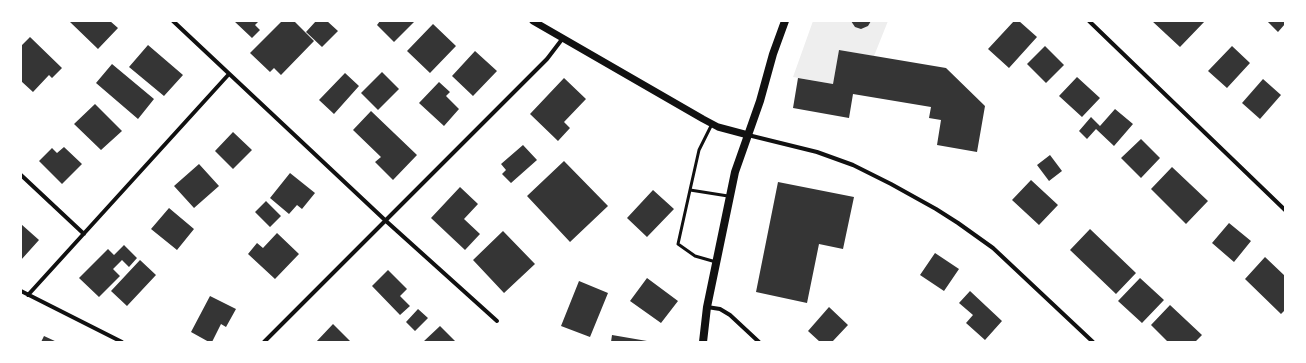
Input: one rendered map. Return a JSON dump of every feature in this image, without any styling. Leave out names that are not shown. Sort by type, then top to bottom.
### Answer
[{"type":"main road","points":[[703,342],[707,307],[735,172],[785,21]]},
{"type":"street","points":[[173,21],[386,221],[497,321]]},
{"type":"street","points":[[533,21],[712,124],[811,151],[852,165],[891,184],[936,209],[993,248],[1093,342]]},
{"type":"street","points":[[1089,21],[1285,210]]},
{"type":"street","points":[[264,342],[548,59],[563,38]]},
{"type":"street","points":[[28,295],[229,74]]},
{"type":"street","points":[[21,175],[84,234]]},
{"type":"street","points":[[21,291],[122,342]]},
{"type":"street","points":[[707,307],[720,309],[730,314],[759,342]]},
{"type":"lane","points":[[712,124],[699,150],[678,244],[695,256],[717,262]]},
{"type":"lane","points":[[690,190],[730,197]]},
{"type":"shaded area","points":[[813,21],[888,21],[874,56],[839,50],[833,84],[793,77]]},
{"type":"building","points":[[110,21],[118,28],[98,49],[70,22]]},
{"type":"building","points":[[234,21],[259,21],[255,25],[260,30],[252,38]]},
{"type":"building","points":[[282,21],[294,21],[314,41],[281,75],[274,68],[270,72],[250,53]]},
{"type":"building","points":[[316,21],[327,21],[338,31],[322,47],[306,32]]},
{"type":"building","points":[[380,21],[415,21],[394,42],[377,25]]},
{"type":"building","points":[[851,21],[871,21],[868,26],[861,29],[855,27]]},
{"type":"building","points":[[1014,21],[1019,21],[1037,37],[1009,68],[988,49]]},
{"type":"building","points":[[1152,21],[1205,21],[1180,47]]},
{"type":"building","points":[[1267,21],[1285,21],[1285,24],[1278,32]]},
{"type":"building","points":[[433,24],[456,46],[430,73],[407,51]]},
{"type":"building","points":[[30,37],[62,68],[52,78],[49,75],[33,92],[21,81],[21,46]]},
{"type":"building","points":[[148,45],[183,75],[164,96],[129,67]]},
{"type":"building","points":[[1045,46],[1064,65],[1046,83],[1027,64]]},
{"type":"building","points":[[1232,46],[1250,63],[1227,88],[1208,71]]},
{"type":"building","points":[[839,50],[946,68],[985,106],[977,152],[937,145],[941,120],[929,118],[931,107],[853,94],[849,118],[793,108],[798,78],[833,84]]},
{"type":"building","points":[[475,51],[497,71],[473,96],[452,76]]},
{"type":"building","points":[[112,64],[154,99],[138,119],[96,83]]},
{"type":"building","points":[[382,72],[399,89],[378,110],[361,93]]},
{"type":"building","points":[[345,73],[359,86],[334,114],[319,100]]},
{"type":"building","points":[[1077,77],[1100,98],[1082,117],[1059,96]]},
{"type":"building","points":[[564,78],[586,99],[564,122],[570,128],[558,141],[530,114]]},
{"type":"building","points":[[1263,79],[1281,95],[1260,119],[1242,103]]},
{"type":"building","points":[[439,82],[450,92],[446,96],[459,109],[444,126],[419,103]]},
{"type":"building","points":[[95,104],[122,131],[101,150],[74,124]]},
{"type":"building","points":[[1115,109],[1133,124],[1114,146],[1096,129],[1087,139],[1079,131],[1091,117],[1100,126]]},
{"type":"building","points":[[371,111],[417,155],[393,180],[375,162],[381,157],[353,130]]},
{"type":"building","points":[[233,132],[252,150],[233,169],[215,151]]},
{"type":"building","points":[[1141,139],[1160,158],[1141,178],[1121,158]]},
{"type":"building","points":[[523,145],[537,160],[511,183],[502,174],[506,170],[501,164]]},
{"type":"building","points":[[64,147],[82,164],[62,184],[39,161],[52,148],[57,153]]},
{"type":"building","points":[[1050,155],[1062,171],[1049,181],[1037,165]]},
{"type":"building","points":[[564,161],[608,206],[570,242],[527,196]]},
{"type":"building","points":[[199,164],[219,186],[194,208],[174,186]]},
{"type":"building","points":[[1172,167],[1208,201],[1186,224],[1151,189]]},
{"type":"building","points":[[290,173],[315,193],[302,209],[297,205],[289,214],[270,198]]},
{"type":"building","points":[[1031,180],[1058,205],[1039,225],[1012,200]]},
{"type":"building","points":[[778,182],[854,197],[843,249],[819,244],[807,303],[756,292]]},
{"type":"building","points":[[460,187],[478,204],[464,219],[480,234],[465,250],[431,218]]},
{"type":"building","points":[[653,190],[674,209],[647,237],[627,218]]},
{"type":"building","points":[[266,201],[281,216],[270,227],[255,212]]},
{"type":"building","points":[[169,208],[194,229],[177,250],[151,229]]},
{"type":"building","points":[[1229,223],[1251,241],[1234,262],[1212,243]]},
{"type":"building","points":[[21,224],[39,240],[21,260]]},
{"type":"building","points":[[1090,229],[1136,273],[1116,294],[1070,250]]},
{"type":"building","points":[[503,231],[535,264],[504,293],[473,260]]},
{"type":"building","points":[[277,233],[299,254],[275,279],[248,254],[257,243],[263,248]]},
{"type":"building","points":[[124,245],[137,258],[129,267],[122,260],[113,269],[120,276],[99,297],[79,278],[108,249],[114,255]]},
{"type":"building","points":[[935,253],[959,269],[944,291],[920,275]]},
{"type":"building","points":[[1265,257],[1285,276],[1285,310],[1281,314],[1245,279]]},
{"type":"building","points":[[140,260],[156,275],[127,306],[111,291]]},
{"type":"building","points":[[388,270],[407,289],[400,296],[410,306],[400,315],[372,286]]},
{"type":"building","points":[[647,278],[678,301],[661,323],[630,301]]},
{"type":"building","points":[[1140,278],[1164,300],[1142,323],[1118,301]]},
{"type":"building","points":[[579,281],[608,293],[590,337],[561,326]]},
{"type":"building","points":[[970,291],[1002,321],[985,340],[966,323],[973,315],[959,303]]},
{"type":"building","points":[[210,296],[236,309],[226,327],[221,324],[212,342],[209,342],[191,332]]},
{"type":"building","points":[[1170,305],[1202,335],[1195,342],[1168,342],[1151,325]]},
{"type":"building","points":[[829,307],[848,325],[832,342],[820,342],[808,331]]},
{"type":"building","points":[[418,309],[428,318],[415,331],[406,322]]},
{"type":"building","points":[[333,324],[351,342],[316,342]]},
{"type":"building","points":[[440,326],[456,342],[423,342]]},
{"type":"building","points":[[612,335],[647,341],[647,342],[611,342]]},
{"type":"building","points":[[44,336],[57,342],[41,342]]}]
